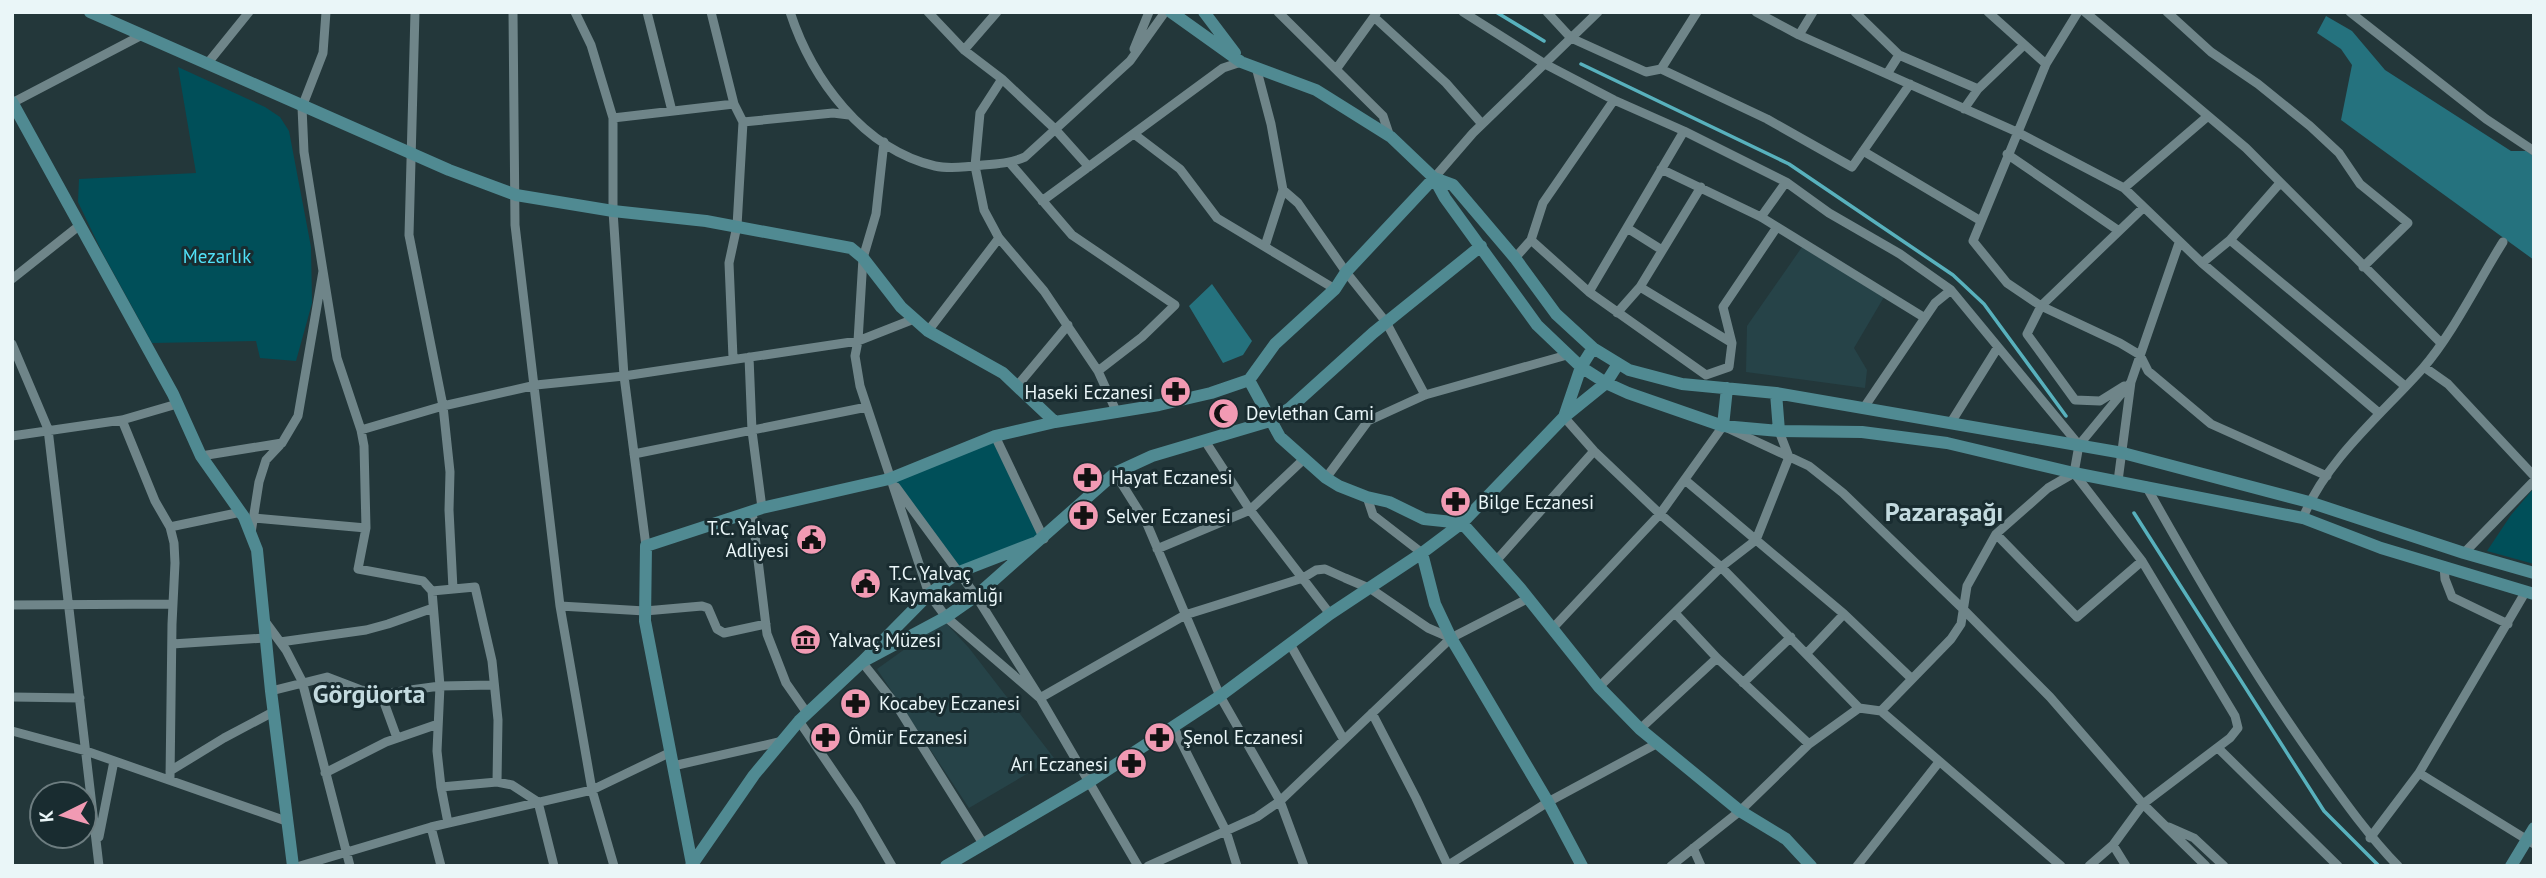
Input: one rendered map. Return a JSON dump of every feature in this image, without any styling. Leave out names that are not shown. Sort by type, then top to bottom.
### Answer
[{"type":"main road","points":[[90,12],[412,155],[516,195],[613,211],[737,226],[851,248],[863,258],[901,307],[928,331],[989,363],[1055,422]]},
{"type":"main road","points":[[1168,12],[1241,62],[1316,90],[1391,137],[1434,178],[1445,198],[1537,325],[1581,367],[1628,393],[1724,426],[1862,432],[1947,443],[2074,473],[2303,518],[2381,548],[2530,593]]},
{"type":"main road","points":[[1204,12],[1241,62]]},
{"type":"main road","points":[[12,103],[177,404],[201,456],[240,512],[257,550],[273,712],[293,866]]},
{"type":"main road","points":[[1434,178],[1453,185],[1515,258],[1556,314],[1593,348],[1629,370],[1682,384],[1776,393],[2123,453],[2309,502],[2463,553],[2534,573]]},
{"type":"main road","points":[[692,865],[645,621],[646,546],[757,510],[889,479],[995,436],[1211,393],[1248,380],[1275,344],[1335,289],[1346,272],[1434,178]]},
{"type":"main road","points":[[862,662],[946,617],[976,596],[1115,473],[1152,456],[1270,421],[1290,408],[1386,322],[1482,246]]},
{"type":"main road","points":[[1564,417],[1581,367],[1593,348]]},
{"type":"main road","points":[[951,865],[1089,782],[1220,696],[1330,614],[1371,589],[1462,523],[1564,417],[1606,383],[1618,364]]},
{"type":"main road","points":[[1248,380],[1280,437],[1326,478],[1367,497],[1389,502],[1424,519],[1462,523],[1599,687],[1640,729],[1740,811],[1786,839],[1811,866]]},
{"type":"main road","points":[[1724,426],[1727,388]]},
{"type":"main road","points":[[1776,393],[1779,430]]},
{"type":"main road","points":[[692,865],[754,775],[803,717],[929,594],[959,572],[1044,538]]},
{"type":"main road","points":[[1422,553],[1435,604],[1451,638],[1548,802],[1582,866]]},
{"type":"main road","points":[[2511,866],[2532,837]]},
{"type":"street","points":[[207,64],[249,12]]},
{"type":"street","points":[[326,12],[323,53],[302,107],[304,152],[337,358],[361,430],[366,528],[358,569],[423,581],[432,591],[440,686],[437,751],[448,823]]},
{"type":"street","points":[[415,12],[409,235],[443,406],[450,472],[453,589]]},
{"type":"street","points":[[513,12],[515,225],[560,606],[592,790],[614,866]]},
{"type":"street","points":[[575,12],[591,45],[613,118],[613,211],[625,376],[646,546]]},
{"type":"street","points":[[646,12],[671,111]]},
{"type":"street","points":[[711,12],[734,104],[743,122],[737,226],[729,263],[733,358]]},
{"type":"street","points":[[790,12],[812,64],[849,115],[898,153],[936,167],[1010,163],[1025,157],[1130,61],[1168,12]]},
{"type":"street","points":[[928,12],[964,50],[1002,79],[1055,129],[1089,167]]},
{"type":"street","points":[[964,50],[997,12]]},
{"type":"street","points":[[1130,61],[1149,12]]},
{"type":"street","points":[[1278,12],[1383,116],[1391,137]]},
{"type":"street","points":[[1463,12],[1545,64],[1786,182],[1829,213],[1900,254],[1951,290],[2079,445]]},
{"type":"street","points":[[1547,12],[1571,38],[1646,72],[1661,69],[1767,119],[1852,167],[1910,84]]},
{"type":"street","points":[[1434,178],[1482,124],[1598,12]]},
{"type":"street","points":[[1661,69],[1697,12]]},
{"type":"street","points":[[1756,12],[2017,132],[2124,188],[2179,243],[2379,413]]},
{"type":"street","points":[[1799,34],[1813,12]]},
{"type":"street","points":[[1855,12],[1899,55],[1978,89]]},
{"type":"street","points":[[1988,12],[2046,64]]},
{"type":"street","points":[[2078,12],[2046,64],[2007,153],[1973,241],[2007,283],[2040,306],[2140,355],[2148,371],[2211,424],[2328,476]]},
{"type":"street","points":[[2085,12],[2246,148],[2441,343]]},
{"type":"street","points":[[2167,12],[2211,52],[2258,84],[2310,126],[2339,153],[2360,184],[2408,223],[2363,267]]},
{"type":"street","points":[[2350,12],[2486,120],[2534,151]]},
{"type":"street","points":[[1337,68],[1376,14],[1446,83],[1482,124]]},
{"type":"street","points":[[12,103],[142,34]]},
{"type":"street","points":[[1964,108],[1978,89],[2024,45]]},
{"type":"street","points":[[1887,74],[1899,55]]},
{"type":"street","points":[[1042,201],[1223,68],[1241,62]]},
{"type":"street","points":[[1255,67],[1271,124],[1283,190],[1265,246]]},
{"type":"street","points":[[1002,79],[980,113],[975,166],[985,210],[999,238],[1044,291],[1098,371],[1117,413]]},
{"type":"street","points":[[1515,258],[1531,240],[1543,203],[1614,100]]},
{"type":"street","points":[[613,118],[734,104]]},
{"type":"street","points":[[743,122],[833,113],[849,115]]},
{"type":"street","points":[[2124,188],[2208,116]]},
{"type":"street","points":[[1589,292],[1684,131]]},
{"type":"street","points":[[1134,134],[1180,169],[1217,218],[1335,289]]},
{"type":"street","points":[[884,142],[876,214],[863,258],[855,356],[867,407],[929,594],[946,617],[1040,698]]},
{"type":"street","points":[[1863,151],[1982,221]]},
{"type":"street","points":[[2007,153],[2119,231]]},
{"type":"street","points":[[1010,163],[1072,235],[1175,305],[1142,337],[1098,371]]},
{"type":"street","points":[[1661,169],[1761,217],[1925,318]]},
{"type":"street","points":[[1761,217],[1786,182]]},
{"type":"street","points":[[2202,263],[2230,240],[2280,183]]},
{"type":"street","points":[[1617,313],[1640,287],[1701,187]]},
{"type":"street","points":[[1283,190],[1298,202],[1346,272],[1386,322],[1425,394]]},
{"type":"street","points":[[2131,382],[2100,401],[2075,400],[2027,334],[2040,306],[2143,208]]},
{"type":"street","points":[[12,279],[80,225]]},
{"type":"street","points":[[1531,240],[1589,292],[1706,374],[1730,368],[1732,343],[1724,307],[1777,227]]},
{"type":"street","points":[[1627,228],[1662,250]]},
{"type":"street","points":[[928,331],[999,238]]},
{"type":"street","points":[[2230,240],[2405,386]]},
{"type":"street","points":[[2303,518],[2309,502],[2328,476],[2379,413],[2424,367],[2503,242]]},
{"type":"street","points":[[2119,481],[2131,382],[2179,243]]},
{"type":"street","points":[[251,534],[259,482],[266,460],[282,443],[298,416],[323,271]]},
{"type":"street","points":[[1640,287],[1732,343]]},
{"type":"street","points":[[1863,409],[1934,303],[1951,290]]},
{"type":"street","points":[[361,430],[443,406],[536,386],[625,376],[858,341],[914,319]]},
{"type":"street","points":[[1017,386],[1068,326]]},
{"type":"street","points":[[12,344],[48,429],[90,780]]},
{"type":"street","points":[[1950,424],[1998,347]]},
{"type":"street","points":[[1326,478],[1368,421],[1425,394],[1567,355]]},
{"type":"street","points":[[749,357],[767,634],[803,717],[892,866]]},
{"type":"street","points":[[2424,367],[2448,384],[2534,476]]},
{"type":"street","points":[[2089,866],[2113,845],[2143,804],[2218,748],[2238,728],[2235,716],[2143,561],[2074,473],[2079,445],[2131,382]]},
{"type":"street","points":[[12,436],[122,420],[177,404]]},
{"type":"street","points":[[634,454],[867,407]]},
{"type":"street","points":[[1564,417],[1594,451],[1721,567],[1859,708],[1881,711],[2061,866]]},
{"type":"street","points":[[122,420],[155,501],[170,527],[175,563],[170,775]]},
{"type":"street","points":[[1552,629],[1660,514],[1724,426],[1809,466],[1843,494],[2050,696],[2143,804],[2206,866]]},
{"type":"street","points":[[1599,687],[1721,567],[1756,540],[1789,457],[1779,430]]},
{"type":"street","points":[[995,436],[1044,538]]},
{"type":"street","points":[[1205,441],[1250,510],[1330,614]]},
{"type":"street","points":[[201,456],[282,443]]},
{"type":"street","points":[[1495,562],[1594,451]]},
{"type":"street","points":[[1157,549],[1250,510],[1304,458]]},
{"type":"street","points":[[1115,473],[1147,524],[1220,696],[1280,801],[1304,866]]},
{"type":"street","points":[[1881,711],[1951,639],[1961,624],[1967,586],[1996,534],[2048,488],[2074,473]]},
{"type":"street","points":[[889,479],[976,596],[1040,698],[1134,864]]},
{"type":"street","points":[[1685,480],[1844,614],[1912,679]]},
{"type":"street","points":[[2463,553],[2534,481]]},
{"type":"street","points":[[2146,486],[2213,605],[2295,733],[2371,838],[2398,866]]},
{"type":"street","points":[[1367,497],[1373,515],[1422,553]]},
{"type":"street","points":[[170,527],[240,512]]},
{"type":"street","points":[[253,518],[366,528]]},
{"type":"street","points":[[1996,534],[2077,617],[2143,561]]},
{"type":"street","points":[[2444,566],[2445,579],[2452,597],[2508,624]]},
{"type":"street","points":[[1040,698],[1185,615],[1303,578],[1316,570],[1325,569],[1371,589],[1428,628],[1451,638]]},
{"type":"street","points":[[432,591],[475,587],[495,685],[498,720],[497,782]]},
{"type":"street","points":[[2371,838],[2419,773],[2508,624],[2530,593]]},
{"type":"street","points":[[1148,866],[1257,817],[1280,801],[1451,638],[1527,599]]},
{"type":"street","points":[[12,605],[173,604]]},
{"type":"street","points":[[560,606],[645,611],[708,608],[717,629],[724,633],[766,624]]},
{"type":"street","points":[[280,642],[366,630],[433,608]]},
{"type":"street","points":[[1675,613],[1717,658],[1809,744]]},
{"type":"street","points":[[1807,653],[1844,614]]},
{"type":"street","points":[[264,618],[302,681],[350,866]]},
{"type":"street","points":[[1743,682],[1791,637]]},
{"type":"street","points":[[172,644],[265,638]]},
{"type":"street","points":[[1290,644],[1344,740]]},
{"type":"street","points":[[1640,729],[1717,658]]},
{"type":"street","points":[[862,662],[898,706],[984,845]]},
{"type":"street","points":[[271,691],[302,681],[327,677],[361,690],[381,694],[440,686],[495,685]]},
{"type":"street","points":[[381,694],[397,738]]},
{"type":"street","points":[[12,697],[80,698]]},
{"type":"street","points":[[1671,866],[1740,811],[1809,744],[1859,708]]},
{"type":"street","points":[[170,775],[224,738],[273,712]]},
{"type":"street","points":[[1372,713],[1448,866],[1548,802],[1656,744]]},
{"type":"street","points":[[325,773],[397,738],[438,724]]},
{"type":"street","points":[[1173,726],[1226,831],[1237,866]]},
{"type":"street","points":[[12,731],[170,775],[286,821]]},
{"type":"street","points":[[674,766],[783,741]]},
{"type":"street","points":[[2218,748],[2338,866]]},
{"type":"street","points":[[300,866],[431,827],[592,790],[671,752]]},
{"type":"street","points":[[99,866],[98,846],[114,761]]},
{"type":"street","points":[[1857,866],[1939,762]]},
{"type":"street","points":[[2419,773],[2532,837]]},
{"type":"street","points":[[441,787],[497,782],[512,785],[538,802],[554,866]]},
{"type":"street","points":[[2164,825],[2194,838],[2224,866]]},
{"type":"street","points":[[431,827],[440,866]]},
{"type":"street","points":[[2113,845],[2126,866]]},
{"type":"street","points":[[1693,848],[1701,866]]},
{"type":"shaded area","points":[[2326,16],[2352,31],[2385,70],[2511,151],[2526,151],[2534,156],[2534,260],[2341,120],[2352,65],[2341,49],[2317,33]]},
{"type":"shaded area","points":[[1802,247],[1884,297],[1854,348],[1867,370],[1865,388],[1746,372],[1747,326]]},
{"type":"shaded area","points":[[1212,284],[1252,341],[1243,355],[1223,363],[1189,306]]},
{"type":"shaded area","points":[[944,621],[969,648],[1054,758],[969,808],[877,669]]},
{"type":"green space","name":"Mezarlık","points":[[178,67],[265,107],[280,117],[289,131],[311,247],[312,303],[296,361],[260,358],[256,341],[152,343],[78,202],[79,179],[196,173]]},
{"type":"green space","points":[[995,436],[1044,539],[959,572],[889,479]]},
{"type":"green space","points":[[2534,488],[2534,564],[2487,551],[2511,515]]},
{"type":"waterway","points":[[1496,12],[1544,41]]},
{"type":"waterway","points":[[1581,64],[1789,164],[1953,275],[1984,304],[2066,416]]},
{"type":"waterway","points":[[2134,513],[2324,811],[2379,866]]},
{"type":"place","name":"Haseki Eczanesi","points":[[1176,392]]},
{"type":"place","name":"Devlethan Cami","points":[[1223,413]]},
{"type":"place","name":"Hayat Eczanesi","points":[[1088,477]]},
{"type":"place","name":"Bilge Eczanesi","points":[[1455,502]]},
{"type":"place","name":"Selver Eczanesi","points":[[1083,516]]},
{"type":"place","name":"T.C. Yalvaç Adliyesi","points":[[812,539]]},
{"type":"place","name":"T.C. Yalvaç Kaymakamlığı","points":[[866,584]]},
{"type":"place","name":"Yalvaç Müzesi","points":[[806,640]]},
{"type":"place","name":"Kocabey Eczanesi","points":[[856,703]]},
{"type":"place","name":"Ömür Eczanesi","points":[[825,737]]},
{"type":"place","name":"Şenol Eczanesi","points":[[1160,737]]},
{"type":"place","name":"Arı Eczanesi","points":[[1131,764]]},
{"type":"district","name":"Pazaraşağı","points":[[1944,511]]},
{"type":"district","name":"Görgüorta","points":[[369,693]]}]
